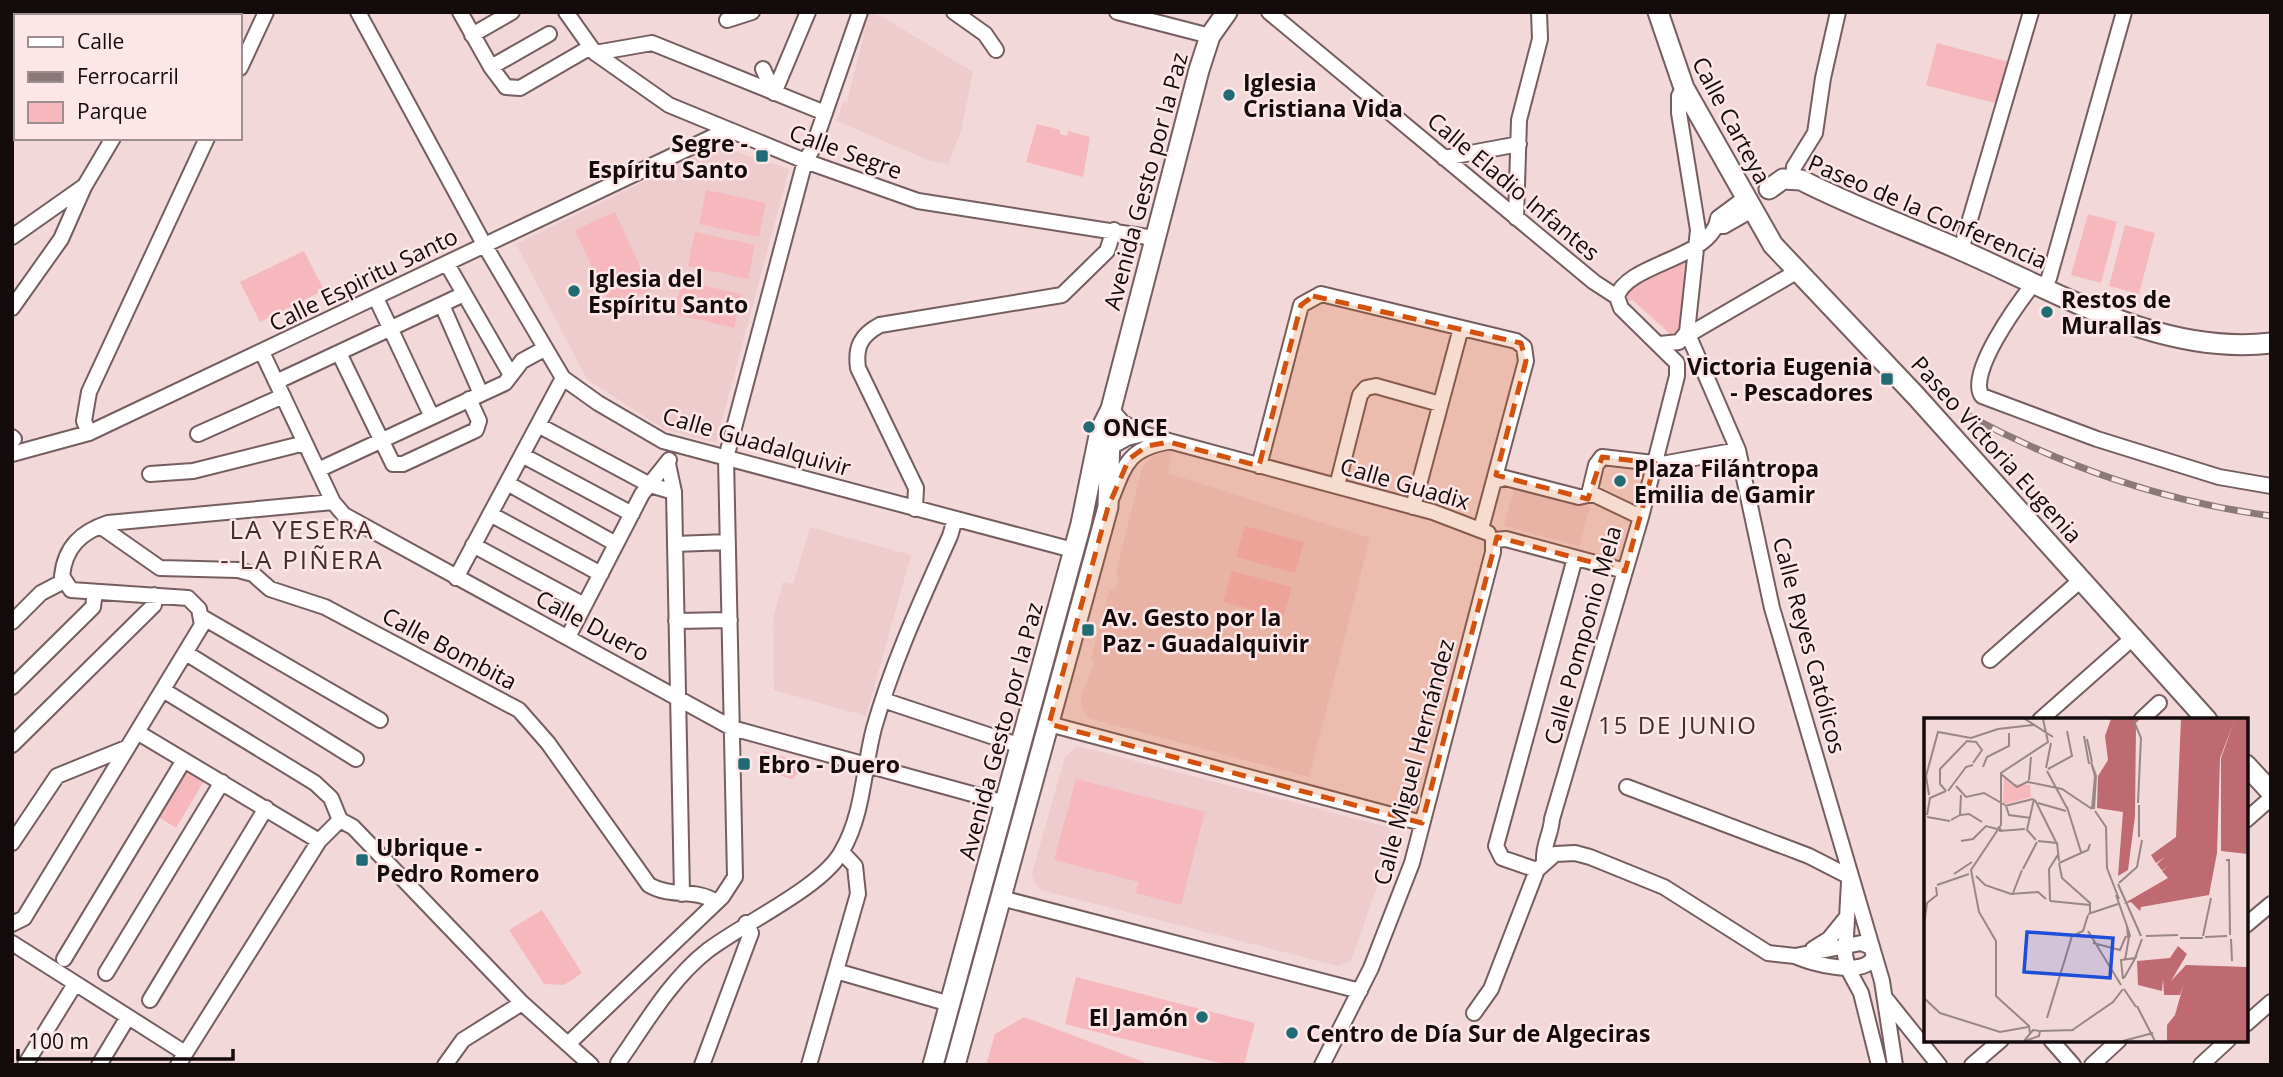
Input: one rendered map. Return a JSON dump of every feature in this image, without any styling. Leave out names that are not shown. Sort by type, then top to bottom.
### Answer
[{"type":"main road","name":"Avenida Gesto por la Paz","points":[[933,1065],[1073,550],[1100,431],[1111,409],[1154,238],[1210,36],[1227,12]]},
{"type":"main road","name":"Calle Carteya","points":[[1660,13],[1684,88],[1748,204]]},
{"type":"main road","name":"Paseo de la Conferencia","points":[[1748,204],[1764,202],[1769,189],[1783,180],[1793,179],[2157,333],[2228,346],[2271,344]]},
{"type":"main road","name":"Paseo Victoria Eugenia","points":[[1748,204],[1773,245],[2135,636],[2205,718]]},
{"type":"main road","name":"Avenida Gesto por la Paz","points":[[955,1065],[1108,507],[1111,409]]},
{"type":"main road","points":[[2248,767],[2271,792]]},
{"type":"street","points":[[242,64],[266,12]]},
{"type":"street","name":"Calle Guadalquivir","points":[[358,12],[485,246],[563,379],[648,434],[675,444],[1073,550]]},
{"type":"street","points":[[460,12],[491,67],[506,87],[517,88],[592,50],[652,44],[825,113]]},
{"type":"street","points":[[472,35],[512,12]]},
{"type":"street","name":"Calle Segre","points":[[566,12],[592,50],[669,105],[805,161],[918,201],[1154,238]]},
{"type":"street","points":[[727,20],[752,12]]},
{"type":"street","points":[[774,93],[808,12]]},
{"type":"street","points":[[568,1044],[716,902],[735,877],[726,458],[805,161],[825,113],[860,12]]},
{"type":"street","points":[[954,12],[985,34],[996,50]]},
{"type":"street","points":[[1117,12],[1210,36]]},
{"type":"street","name":"Calle Eladio Infantes","points":[[1269,12],[1516,218],[1617,297],[1621,308],[1674,357],[1678,369]]},
{"type":"street","points":[[1516,218],[1519,120],[1540,39],[1539,12]]},
{"type":"street","points":[[1793,179],[1794,167],[1815,133],[1823,78],[1838,12]]},
{"type":"street","points":[[1961,250],[2031,12]]},
{"type":"street","points":[[2124,12],[2049,278],[2039,284],[1995,340],[1977,382],[1982,396],[2097,439],[2207,473],[2271,486]]},
{"type":"street","points":[[491,67],[549,34]]},
{"type":"street","points":[[763,69],[774,93]]},
{"type":"street","points":[[1660,344],[1679,342],[1687,331],[1698,244],[1679,113],[1679,96],[1684,88]]},
{"type":"street","name":"Calle Espiritu Santo","points":[[13,443],[89,433],[727,130]]},
{"type":"street","points":[[12,308],[61,239],[84,187],[112,140]]},
{"type":"street","points":[[89,433],[84,421],[89,392],[206,140]]},
{"type":"street","points":[[1444,158],[1519,145]]},
{"type":"street","points":[[12,237],[84,187]]},
{"type":"street","points":[[1617,297],[1626,283],[1698,244],[1717,226],[1724,226],[1748,204]]},
{"type":"street","points":[[915,509],[916,488],[858,368],[856,354],[859,343],[868,331],[880,325],[1062,295],[1107,251],[1114,230]]},
{"type":"street","points":[[447,264],[511,375]]},
{"type":"street","points":[[1687,331],[1693,332],[1798,271]]},
{"type":"street","points":[[276,382],[464,294]]},
{"type":"street","points":[[1259,466],[1301,305],[1306,299],[1321,294],[1516,341],[1524,346],[1527,356],[1481,529]]},
{"type":"street","points":[[376,298],[432,417]]},
{"type":"street","points":[[339,353],[390,462],[399,464],[477,430],[479,421],[475,396],[442,305]]},
{"type":"street","points":[[1413,507],[1461,328]]},
{"type":"street","name":"Calle Reyes Católicos","points":[[1687,331],[1738,450],[1772,608],[1886,999],[1895,1065]]},
{"type":"street","points":[[318,470],[505,383],[522,361],[544,349]]},
{"type":"street","name":"Calle Duero","points":[[262,352],[333,502],[344,515],[732,729],[1004,803]]},
{"type":"street","points":[[1678,369],[1704,373]]},
{"type":"street","name":"Calle Pomponio Mela","points":[[1474,1013],[1491,989],[1540,865],[1543,846],[1551,833],[1552,819],[1641,516],[1678,369]]},
{"type":"street","points":[[456,578],[563,379]]},
{"type":"street","points":[[1337,486],[1360,395],[1366,388],[1376,386],[1440,404]]},
{"type":"street","points":[[198,434],[283,396]]},
{"type":"street","name":"Calle Guadix","points":[[1111,409],[1122,422],[1143,434],[1413,507],[1481,529],[1493,540]]},
{"type":"street","points":[[538,425],[650,485],[674,492]]},
{"type":"street","points":[[1094,462],[1110,446],[1143,434]]},
{"type":"street","points":[[1108,507],[1129,460],[1147,446],[1168,442]]},
{"type":"street","points":[[150,474],[193,471],[305,443]]},
{"type":"street","points":[[568,637],[632,514],[650,485],[668,464],[675,444]]},
{"type":"street","points":[[1589,494],[1597,462],[1602,457],[1655,463],[1738,450]]},
{"type":"street","points":[[522,455],[632,514]]},
{"type":"street","points":[[668,464],[674,492],[681,894]]},
{"type":"street","points":[[1494,481],[1506,478],[1579,497],[1589,494],[1641,516]]},
{"type":"street","points":[[507,483],[616,544]]},
{"type":"street","points":[[333,502],[134,519],[100,526],[80,536],[70,547],[63,568],[64,581],[75,592],[188,598],[202,617],[380,720]]},
{"type":"street","points":[[490,514],[601,574]]},
{"type":"street","points":[[618,1063],[672,988],[704,953],[794,894],[824,872],[842,852],[861,803],[873,731],[901,647],[955,519]]},
{"type":"street","name":"Calle Bombita","points":[[100,526],[160,568],[238,569],[253,573],[270,589],[325,607],[519,710],[548,743],[649,885],[659,891],[704,896],[716,902]]},
{"type":"street","points":[[1493,540],[1506,539],[1625,571]]},
{"type":"street","name":"Calle Miguel Hernández","points":[[1322,1065],[1392,920],[1422,823],[1493,551],[1493,540]]},
{"type":"street","points":[[674,544],[728,542]]},
{"type":"street","points":[[473,545],[584,605]]},
{"type":"street","points":[[1575,558],[1496,846],[1502,858],[1540,865],[1564,852],[1590,858],[1664,887],[1768,953],[1800,955],[1848,969],[1867,966],[1873,960],[1873,951],[1861,943],[1800,955]]},
{"type":"street","points":[[1990,660],[2082,579]]},
{"type":"street","points":[[12,622],[41,593],[64,581]]},
{"type":"street","points":[[12,687],[93,607],[95,593]]},
{"type":"street","points":[[12,745],[154,605],[154,595]]},
{"type":"street","points":[[12,924],[24,919],[197,636],[202,617]]},
{"type":"street","points":[[676,621],[730,620]]},
{"type":"street","points":[[2042,718],[2135,636]]},
{"type":"street","points":[[186,653],[356,759]]},
{"type":"street","points":[[163,690],[315,783],[331,798],[340,820],[353,827],[522,1003],[591,1065]]},
{"type":"street","points":[[884,700],[1021,746]]},
{"type":"street","points":[[2143,718],[2159,704]]},
{"type":"street","points":[[1049,724],[1422,823]]},
{"type":"street","points":[[137,732],[319,841]]},
{"type":"street","points":[[12,843],[57,776],[128,748]]},
{"type":"street","points":[[64,959],[184,760]]},
{"type":"street","points":[[106,973],[222,782]]},
{"type":"street","points":[[1627,787],[1809,856],[1850,877]]},
{"type":"street","points":[[2248,818],[2271,797]]},
{"type":"street","points":[[150,1000],[266,808]]},
{"type":"street","points":[[12,943],[128,1017],[181,1059],[319,841],[340,820]]},
{"type":"street","points":[[1551,833],[1558,836],[1564,852]]},
{"type":"street","points":[[809,1065],[858,894],[855,866],[842,852]]},
{"type":"street","name":"Calle Reyes Católicos","points":[[1850,877],[1846,946],[1848,969],[1861,993],[1879,1065]]},
{"type":"street","points":[[1001,898],[1360,991]]},
{"type":"street","points":[[2248,923],[2271,904]]},
{"type":"street","points":[[1800,955],[1829,939],[1847,917]]},
{"type":"street","points":[[702,1065],[751,933],[746,923]]},
{"type":"street","points":[[836,971],[950,1004]]},
{"type":"street","points":[[25,1065],[75,984]]},
{"type":"street","points":[[1886,999],[1920,1027]]},
{"type":"street","points":[[2249,1018],[2271,1002]]},
{"type":"street","points":[[445,1065],[463,1040],[522,1003]]},
{"type":"street","points":[[99,1065],[128,1017]]},
{"type":"street","points":[[1928,1042],[1939,1065]]},
{"type":"street","points":[[1972,1065],[1999,1042]]},
{"type":"street","points":[[2053,1042],[2073,1065]]},
{"type":"street","points":[[2092,1065],[2117,1042]]},
{"type":"street","points":[[2201,1065],[2226,1042]]},
{"type":"highlighted area","points":[[1313,296],[1521,343],[1526,361],[1496,475],[1588,499],[1602,457],[1655,463],[1625,571],[1497,537],[1422,823],[1049,724],[1108,507],[1129,459],[1147,446],[1169,442],[1259,466],[1301,305]]},
{"type":"shaded area","points":[[866,12],[881,16],[973,72],[961,131],[948,164],[928,160],[837,121],[843,102],[847,102],[864,35],[860,33]]},
{"type":"shaded area","points":[[722,147],[789,169],[716,443],[665,430],[587,379],[516,244],[713,148]]},
{"type":"shaded area","points":[[1161,451],[1173,451],[1167,473],[1370,538],[1309,777],[1088,718],[1082,708],[1081,697],[1094,664],[1091,658],[1109,591],[1116,588],[1119,578],[1116,572],[1143,465]]},
{"type":"shaded area","points":[[1515,487],[1590,507],[1579,546],[1504,526]]},
{"type":"shaded area","points":[[810,527],[911,555],[866,716],[774,690],[773,619],[783,582],[793,584]]},
{"type":"shaded area","points":[[1077,746],[1388,827],[1393,841],[1351,961],[1338,966],[1041,890],[1034,883],[1032,873],[1065,757]]},
{"type":"green space","points":[[1937,43],[2009,62],[1998,104],[1926,85]]},
{"type":"green space","points":[[1037,124],[1060,130],[1060,134],[1067,136],[1068,131],[1090,137],[1083,177],[1026,162]]},
{"type":"green space","points":[[706,190],[766,203],[759,237],[699,224]]},
{"type":"green space","points":[[615,212],[651,290],[611,308],[575,230]]},
{"type":"green space","points":[[2088,214],[2117,222],[2101,283],[2071,275]]},
{"type":"green space","points":[[2125,225],[2155,233],[2139,294],[2109,286]]},
{"type":"green space","points":[[695,232],[755,245],[748,279],[688,266]]},
{"type":"green space","points":[[304,251],[324,290],[260,322],[240,282]]},
{"type":"green space","points":[[1680,261],[1686,261],[1691,267],[1679,330],[1672,338],[1661,339],[1670,334],[1633,300],[1624,303],[1626,290]]},
{"type":"green space","points":[[682,281],[742,294],[734,328],[674,314]]},
{"type":"green space","points":[[1245,526],[1304,542],[1295,573],[1236,557]]},
{"type":"green space","points":[[1087,533],[1093,534],[1007,852],[999,851]]},
{"type":"green space","points":[[1232,571],[1292,587],[1283,618],[1223,602]]},
{"type":"green space","points":[[763,751],[808,764],[792,779],[776,774]]},
{"type":"green space","points":[[189,772],[204,781],[176,828],[159,817],[185,773]]},
{"type":"green space","points":[[1076,779],[1205,812],[1181,905],[1136,893],[1139,882],[1054,860]]},
{"type":"green space","points":[[542,910],[582,973],[564,985],[544,984],[509,930]]},
{"type":"green space","points":[[1076,977],[1255,1023],[1244,1065],[1228,1065],[1065,1024]]},
{"type":"green space","points":[[1024,1017],[1152,1065],[986,1065],[995,1034]]},
{"type":"railway","points":[[1969,416],[2041,451],[2115,480],[2191,501],[2271,516]]},
{"type":"place","name":"Iglesia Cristiana Vida","points":[[1229,95]]},
{"type":"place","name":"Segre - Espíritu Santo","points":[[762,156]]},
{"type":"place","name":"Iglesia del Espíritu Santo","points":[[574,291]]},
{"type":"place","name":"Restos de Murallas","points":[[2047,312]]},
{"type":"place","name":"Victoria Eugenia - Pescadores","points":[[1887,379]]},
{"type":"place","name":"ONCE","points":[[1089,427]]},
{"type":"place","name":"Plaza Filántropa Emilia de Gamir","points":[[1620,481]]},
{"type":"place","name":"Av. Gesto por la Paz - Guadalquivir","points":[[1088,630]]},
{"type":"place","name":"Ebro - Duero","points":[[744,764]]},
{"type":"place","name":"Ubrique - Pedro Romero","points":[[362,860]]},
{"type":"place","name":"El Jamón","points":[[1202,1017]]},
{"type":"place","name":"Centro de Día Sur de Algeciras","points":[[1292,1033]]},
{"type":"district","name":"LA YESERA - LA PIÑERA","points":[[302,544]]},
{"type":"district","name":"15 DE JUNIO","points":[[1678,724]]}]
